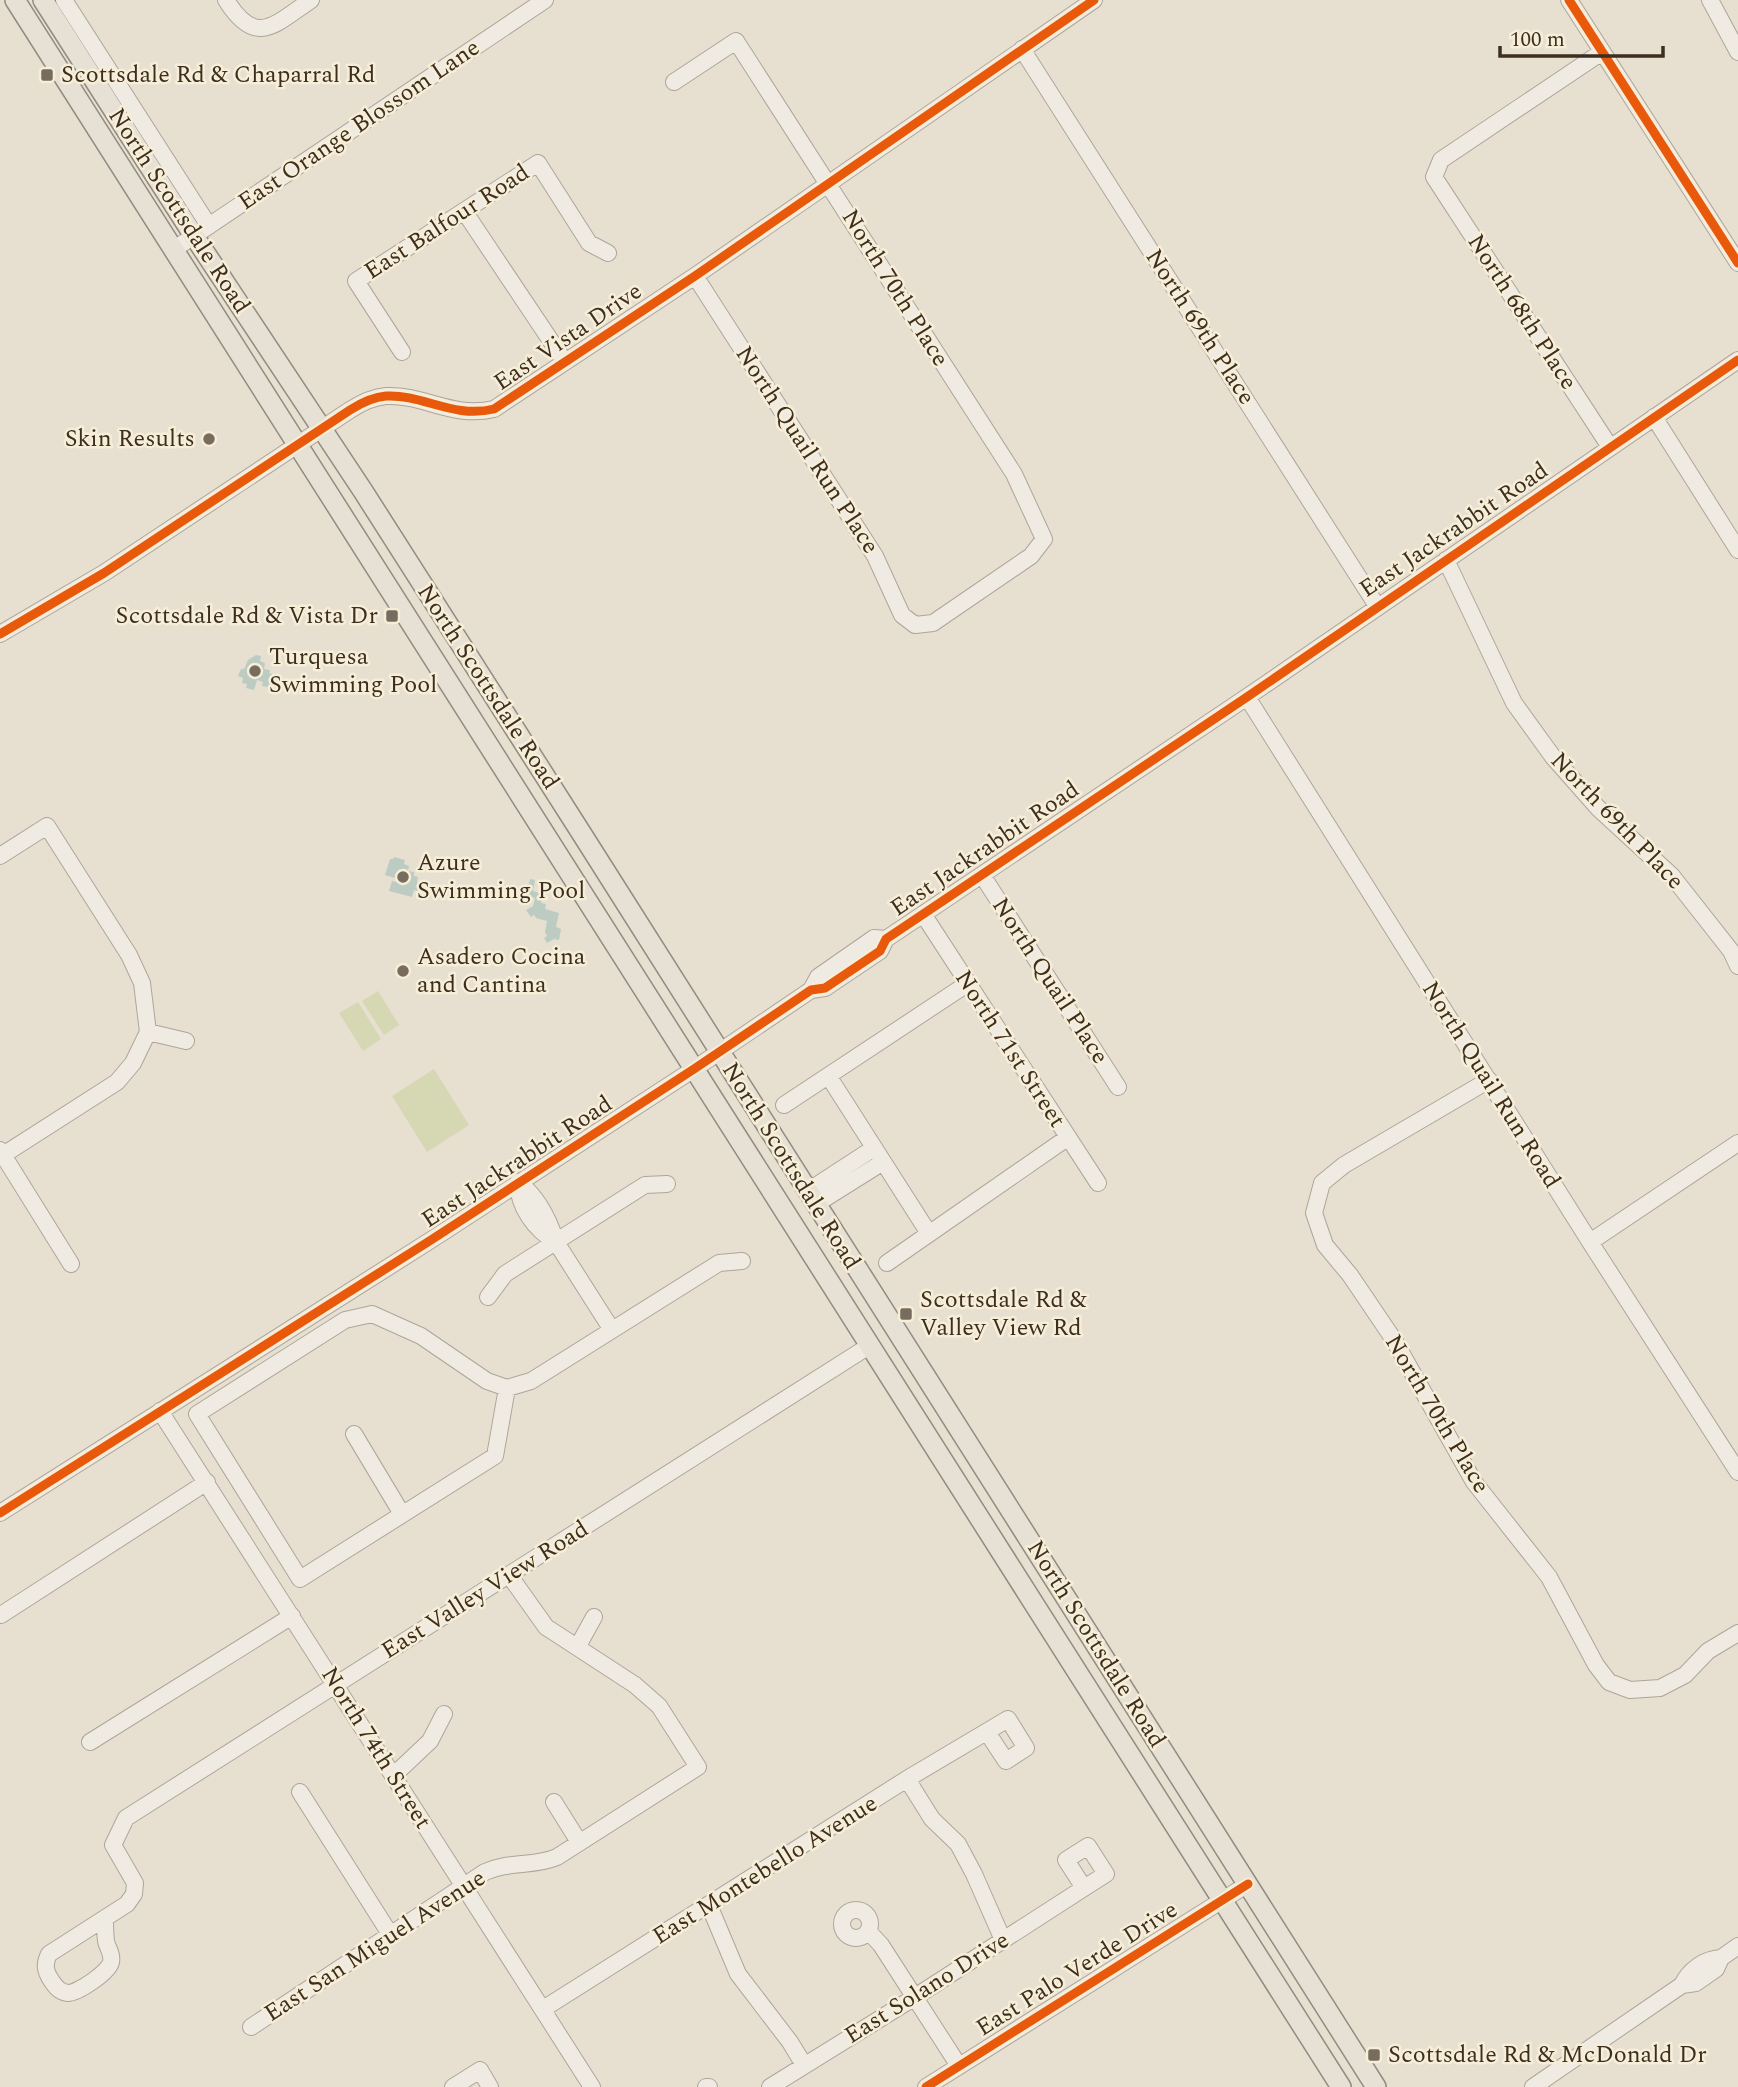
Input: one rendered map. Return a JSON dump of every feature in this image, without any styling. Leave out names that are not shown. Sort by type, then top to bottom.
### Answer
[{"type":"main road","name":"North Scottsdale Road","points":[[15,0],[1341,2087]]},
{"type":"main road","name":"North Scottsdale Road","points":[[43,0],[202,231],[321,429],[580,831],[1376,2087]]},
{"type":"main road","points":[[509,779],[537,765]]},
{"type":"main road","points":[[553,849],[580,831]]},
{"type":"street","points":[[64,0],[202,231]]},
{"type":"street","points":[[226,0],[236,15],[253,27],[262,29],[274,25],[311,0]]},
{"type":"street","name":"East Orange Blossom Lane","points":[[173,250],[545,0]]},
{"type":"street","name":"East Vista Drive","points":[[0,634],[104,573],[359,404],[388,396],[474,413],[494,409],[695,276],[1094,0]]},
{"type":"street","points":[[1569,0],[1738,263]]},
{"type":"street","points":[[1710,0],[1738,52]]},
{"type":"street","name":"North 70th Place","points":[[674,82],[736,41],[1014,474],[1044,539],[1031,556],[933,623],[915,625]]},
{"type":"street","name":"North 69th Place","points":[[1021,49],[1377,606]]},
{"type":"street","name":"North 68th Place","points":[[1602,52],[1441,160],[1434,177],[1610,447]]},
{"type":"street","name":"East Balfour Road","points":[[402,352],[356,281],[538,163],[589,243],[608,253]]},
{"type":"street","points":[[464,211],[565,362]]},
{"type":"street","name":"North Quail Run Place","points":[[695,276],[875,556],[902,615],[915,625]]},
{"type":"street","name":"East Jackrabbit Road","points":[[0,1513],[431,1240],[694,1069],[811,990],[818,977],[874,938],[886,939],[982,875],[1738,360]]},
{"type":"street","points":[[1654,417],[1738,550]]},
{"type":"street","name":"North 69th Place","points":[[1446,560],[1514,702],[1553,757],[1598,808],[1672,876],[1731,951],[1738,965]]},
{"type":"street","name":"North Quail Run Road","points":[[1247,697],[1738,1472]]},
{"type":"street","points":[[0,856],[47,826],[129,954],[142,983],[148,1032],[133,1063],[117,1082],[1,1152],[71,1264]]},
{"type":"street","name":"North Quail Place","points":[[982,875],[1118,1087]]},
{"type":"street","name":"North 71st Street","points":[[923,914],[1098,1183]]},
{"type":"street","points":[[785,1105],[967,984]]},
{"type":"street","points":[[148,1032],[186,1041]]},
{"type":"street","points":[[829,1077],[928,1232]]},
{"type":"street","name":"North 70th Place","points":[[1489,1080],[1344,1164],[1322,1183],[1314,1213],[1325,1245],[1350,1275],[1394,1340],[1474,1482],[1549,1577],[1596,1665],[1609,1682],[1630,1690],[1660,1688],[1685,1675],[1708,1651],[1738,1633]]},
{"type":"street","points":[[887,1263],[1067,1138]]},
{"type":"street","points":[[1590,1242],[1738,1143]]},
{"type":"street","points":[[812,1198],[878,1155]]},
{"type":"street","points":[[518,1182],[518,1197],[533,1222],[541,1234],[556,1242],[612,1330]]},
{"type":"street","points":[[488,1297],[505,1274],[645,1185],[667,1184]]},
{"type":"street","points":[[507,1388],[495,1456],[300,1579],[197,1414],[345,1320],[372,1314],[421,1336],[487,1381],[507,1388],[531,1381],[719,1264],[742,1261]]},
{"type":"street","name":"East Valley View Road","points":[[105,1918],[127,1904],[134,1894],[135,1883],[113,1845],[126,1818],[869,1346]]},
{"type":"street","name":"North 74th Street","points":[[160,1410],[592,2087]]},
{"type":"street","points":[[354,1434],[402,1514]]},
{"type":"street","points":[[1,1615],[207,1482]]},
{"type":"street","points":[[509,1575],[546,1627],[578,1646],[594,1617]]},
{"type":"street","points":[[90,1742],[292,1616]]},
{"type":"street","name":"East San Miguel Avenue","points":[[251,2028],[464,1886],[499,1866],[546,1861],[667,1789],[698,1767],[659,1706],[635,1685],[578,1646]]},
{"type":"street","points":[[394,1774],[430,1741],[444,1714]]},
{"type":"street","name":"East Montebello Avenue","points":[[543,2009],[907,1779],[987,1732]]},
{"type":"street","points":[[907,1779],[932,1819],[958,1844],[1003,1940]]},
{"type":"street","points":[[300,1792],[390,1934]]},
{"type":"street","points":[[554,1802],[579,1842]]},
{"type":"street","name":"East Palo Verde Drive","points":[[926,2087],[1248,1884]]},
{"type":"street","name":"East Solano Drive","points":[[770,2087],[1084,1888]]},
{"type":"street","points":[[709,1905],[738,1974],[790,2042],[804,2065]]},
{"type":"street","points":[[105,1918],[106,1943],[111,1954],[111,1964],[105,1972],[75,1992],[66,1993],[57,1989],[46,1973],[45,1962],[49,1954],[105,1918]]},
{"type":"street","points":[[869,1931],[881,1945],[959,2066]]},
{"type":"street","points":[[1533,2087],[1682,1985],[1696,1983],[1716,1969],[1721,1958],[1738,1946]]},
{"type":"street","points":[[453,2087],[480,2070],[490,2087]]},
{"type":"green space","points":[[378,991],[399,1025],[384,1035],[362,1001]]},
{"type":"green space","points":[[358,1002],[381,1039],[363,1051],[339,1013]]},
{"type":"green space","points":[[434,1069],[469,1125],[427,1152],[392,1096]]},
{"type":"shaded area","name":"Turquesa Swimming Pool","points":[[256,655],[261,656],[260,661],[265,663],[264,669],[280,676],[278,684],[262,686],[263,682],[257,680],[254,690],[246,688],[247,684],[242,683],[243,678],[238,676],[241,669]]},
{"type":"shaded area","name":"Azure Swimming Pool","points":[[394,857],[405,860],[404,864],[409,866],[408,871],[414,872],[414,876],[418,877],[417,882],[423,884],[421,892],[414,890],[412,897],[389,891],[392,881],[397,882],[398,879],[385,875],[390,859]]},
{"type":"shaded area","points":[[530,879],[535,880],[533,891],[543,894],[541,903],[546,904],[545,909],[559,913],[556,927],[561,929],[559,940],[554,939],[547,943],[544,938],[547,936],[547,921],[534,915],[531,917],[526,910],[533,906],[535,898],[526,895]]},
{"type":"cycle path","points":[[0,634],[104,573],[363,403],[386,396],[400,396],[465,411],[494,409],[695,276],[1094,0]]},
{"type":"cycle path","points":[[1569,0],[1738,263]]},
{"type":"cycle path","points":[[0,1513],[431,1240],[811,990],[825,988],[880,951],[886,939],[1247,697],[1738,360]]},
{"type":"cycle path","points":[[926,2087],[1248,1884]]},
{"type":"place","name":"Scottsdale Rd & Chaparral Rd","points":[[47,75]]},
{"type":"place","name":"Skin Results","points":[[209,439]]},
{"type":"place","name":"Scottsdale Rd & Vista Dr","points":[[392,616]]},
{"type":"place","name":"Turquesa Swimming Pool","points":[[255,671]]},
{"type":"place","name":"Azure Swimming Pool","points":[[403,877]]},
{"type":"place","name":"Asadero Cocina and Cantina","points":[[403,971]]},
{"type":"place","name":"Scottsdale Rd & Valley View Rd","points":[[906,1314]]},
{"type":"place","name":"Scottsdale Rd & McDonald Dr","points":[[1374,2055]]}]
